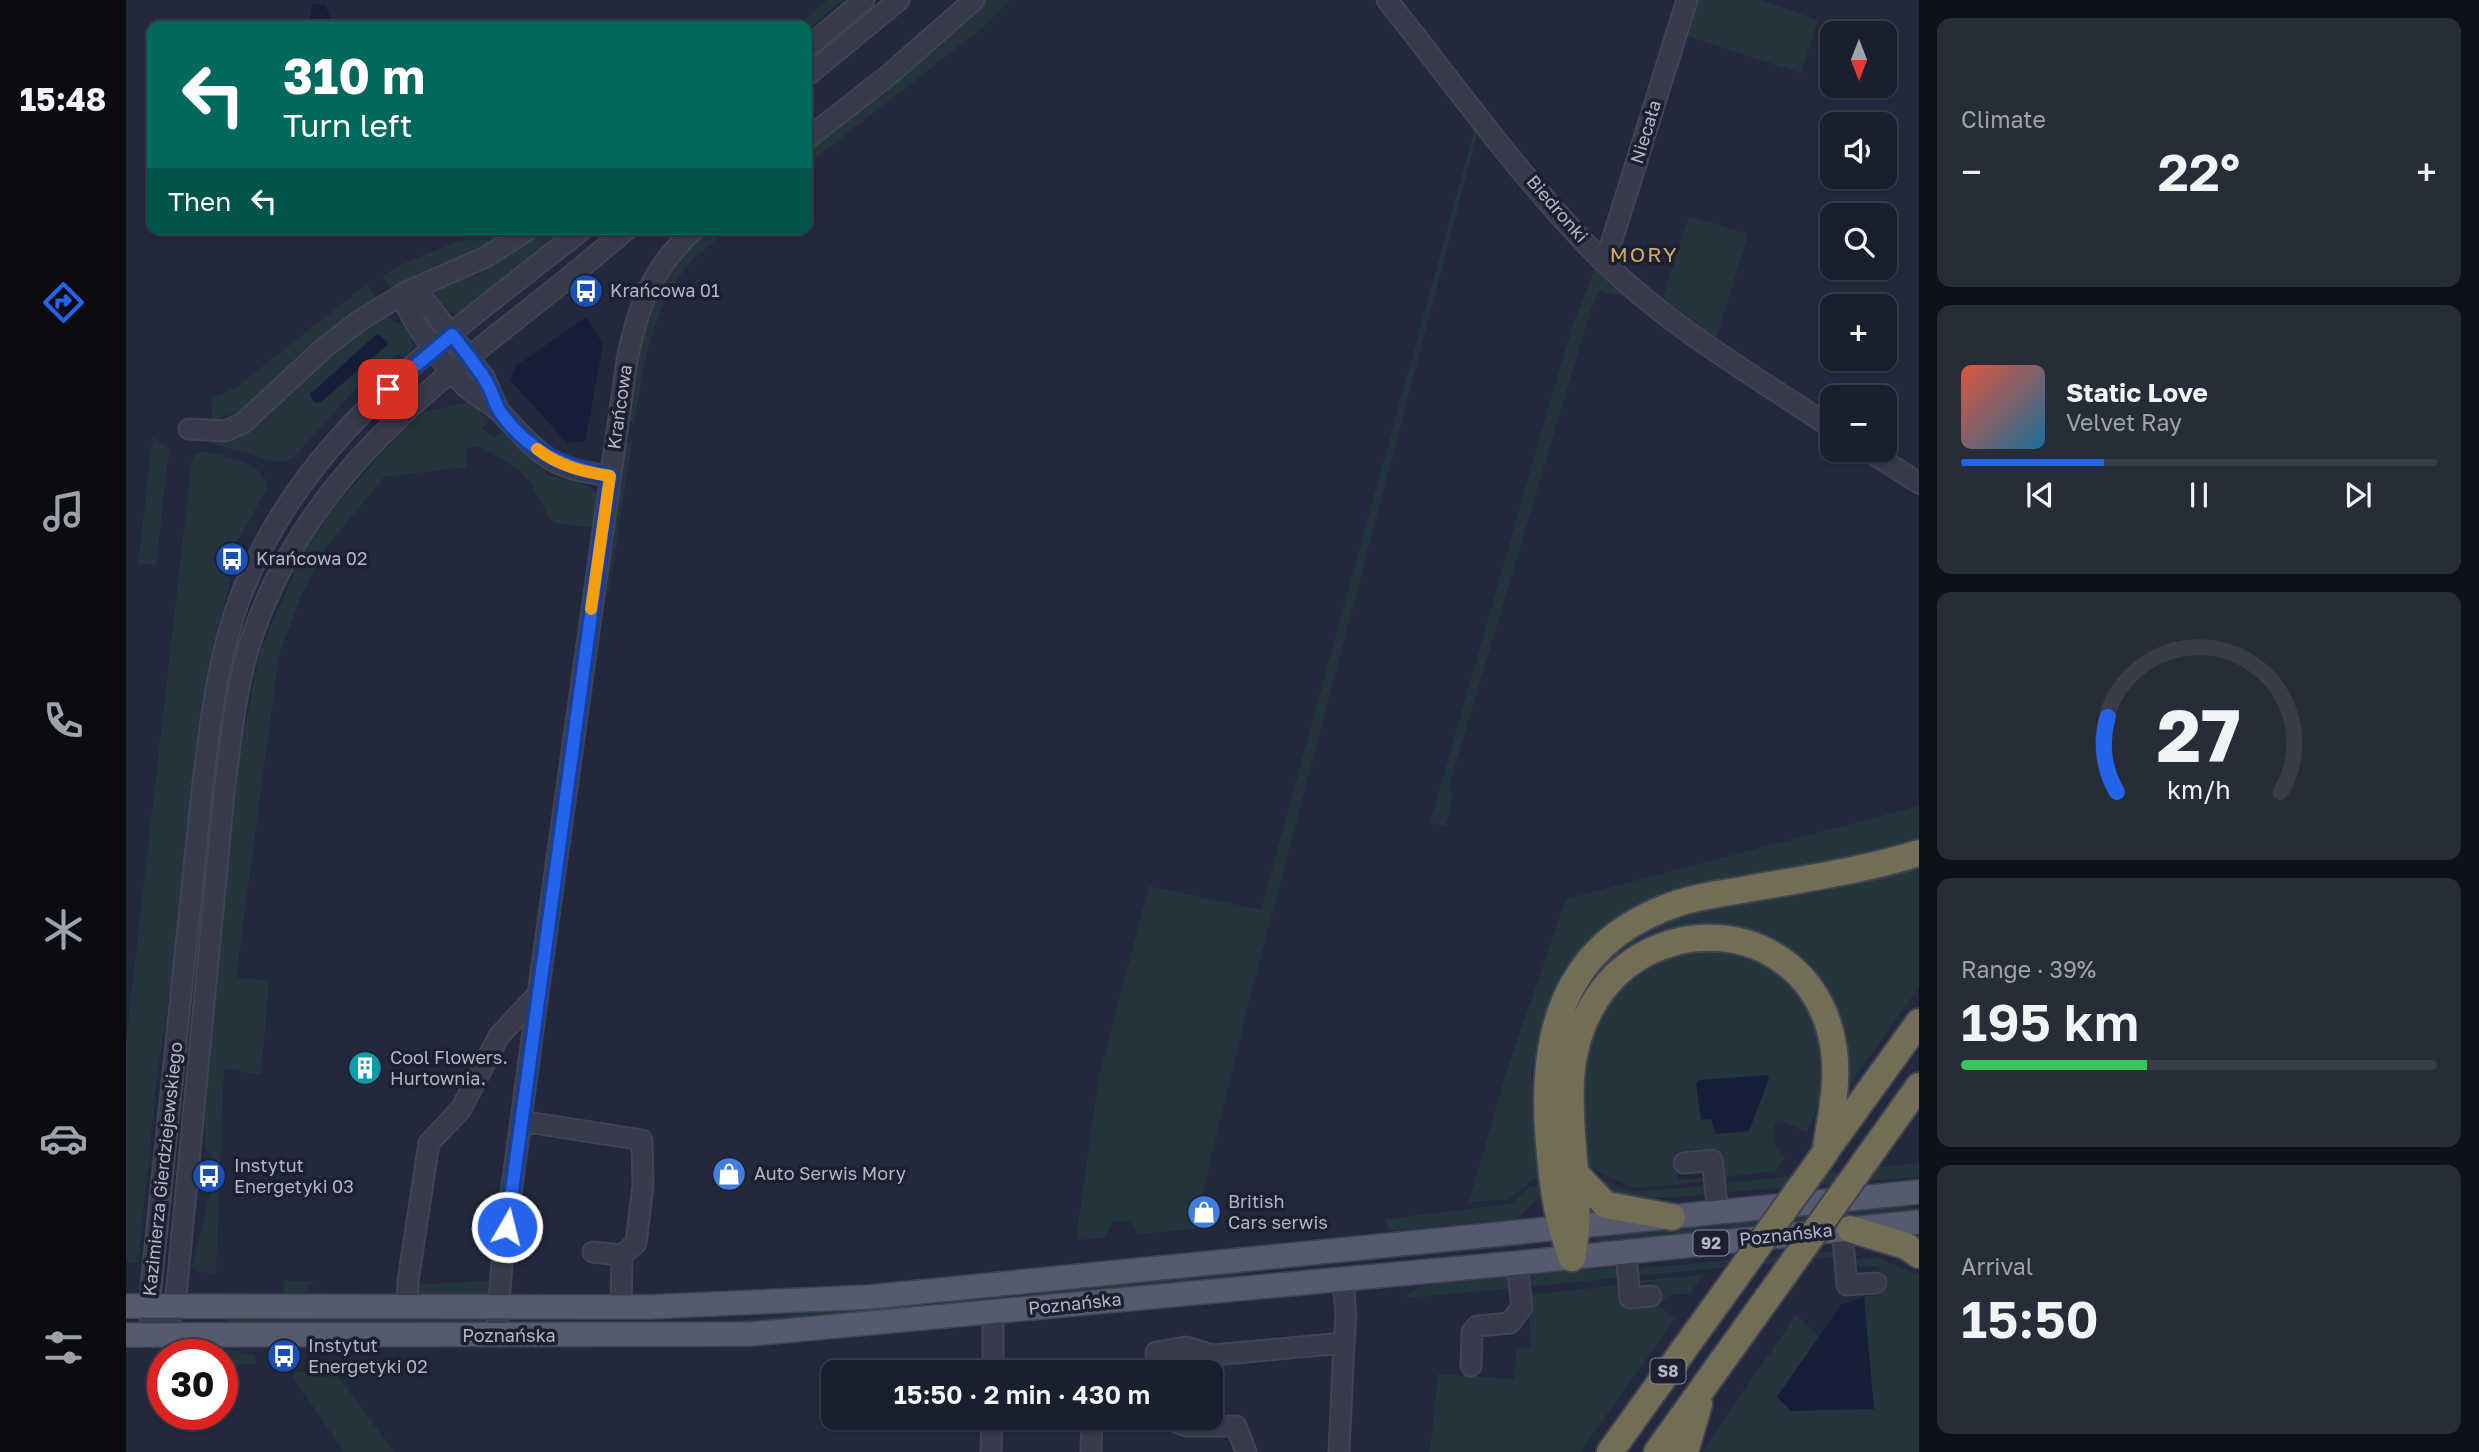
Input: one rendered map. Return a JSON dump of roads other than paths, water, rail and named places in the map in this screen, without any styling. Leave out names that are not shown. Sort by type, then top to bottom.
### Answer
[{"type":"highway","points":[[1570,1228],[1554,1204],[1546,1114],[1548,1057],[1560,1010],[1577,975],[1595,953],[1618,933],[1666,907],[1919,853]]},
{"type":"highway","points":[[1572,1258],[1570,1228],[1576,1173],[1570,1121],[1572,1066],[1590,1010],[1610,979],[1632,959],[1661,944],[1690,937],[1730,938],[1758,947],[1784,961],[1809,985],[1825,1015],[1835,1048],[1835,1087],[1825,1153]]},
{"type":"highway","name":"S8","points":[[1610,1452],[1919,1022]]},
{"type":"highway","name":"S8","points":[[1657,1452],[1919,1086]]},
{"type":"highway","points":[[1576,1173],[1597,1198],[1615,1209],[1672,1217]]},
{"type":"highway","points":[[1846,1229],[1906,1246],[1919,1255]]},
{"type":"highway","points":[[1685,1452],[1705,1386]]},
{"type":"main road","name":"Poznańska","points":[[137,1306],[621,1307],[870,1297],[1919,1192]]},
{"type":"main road","name":"Poznańska","points":[[126,1335],[751,1334],[1343,1280],[1919,1222]]},
{"type":"street","points":[[812,44],[864,0]]},
{"type":"street","points":[[812,72],[898,0]]},
{"type":"street","points":[[812,135],[890,74],[974,0]]},
{"type":"street","name":"Biedronki","points":[[1387,0],[1557,211],[1605,264],[1691,333],[1820,420]]},
{"type":"street","name":"Niecała","points":[[1605,264],[1687,0]]},
{"type":"street","points":[[189,429],[225,431],[243,423],[324,348],[408,292],[486,257],[520,235]]},
{"type":"street","name":"Kazimierza Gierdziejewskiego","points":[[162,1335],[150,1317],[137,1306],[212,712],[228,637],[254,564],[280,512],[307,473],[338,436],[434,350],[576,235]]},
{"type":"street","name":"Kazimierza Gierdziejewskiego","points":[[162,1335],[175,1307],[223,794],[234,713],[251,639],[283,560],[328,493],[389,425],[620,235]]},
{"type":"street","name":"Krańcowa","points":[[496,1336],[497,1307],[538,994],[627,360],[642,298],[653,278],[690,235]]},
{"type":"street","points":[[408,292],[452,335],[471,359],[492,392],[499,411]]},
{"type":"street","points":[[408,292],[415,326],[467,388],[499,411],[522,437],[549,459],[579,471],[610,476]]},
{"type":"street","points":[[1886,462],[1919,483]]},
{"type":"street","points":[[407,1307],[429,1143],[461,1108],[499,1036],[538,994]]},
{"type":"street","points":[[521,1121],[642,1140],[643,1186],[636,1243],[622,1255],[593,1252]]},
{"type":"street","points":[[1684,1163],[1712,1160],[1718,1213]]},
{"type":"street","points":[[1846,1229],[1847,1285],[1876,1283]]},
{"type":"street","points":[[1626,1252],[1630,1298],[1651,1296]]},
{"type":"street","points":[[621,1307],[622,1255]]},
{"type":"street","points":[[1471,1366],[1472,1332],[1477,1326],[1510,1323],[1522,1307],[1517,1263]]},
{"type":"street","points":[[1339,1452],[1346,1315],[1343,1280]]},
{"type":"street","points":[[993,1312],[993,1360]]},
{"type":"street","points":[[1156,1360],[1156,1352],[1185,1347],[1213,1355],[1344,1343]]},
{"type":"street","points":[[1223,1426],[1236,1426],[1246,1452]]},
{"type":"street","points":[[991,1452],[992,1430]]},
{"type":"street","points":[[1091,1452],[1092,1430]]},
{"type":"water","points":[[312,4],[325,5],[332,21],[310,21]]},
{"type":"water","points":[[586,317],[603,344],[585,441],[567,443],[510,380],[516,366]]},
{"type":"water","points":[[377,334],[388,342],[387,345],[320,403],[314,402],[310,394]]},
{"type":"water","points":[[1767,1075],[1769,1079],[1749,1131],[1715,1134],[1711,1119],[1701,1120],[1696,1083],[1699,1080]]},
{"type":"water","points":[[1864,1297],[1874,1409],[1791,1411],[1777,1397],[1841,1305]]},
{"type":"place","name":"Krańcowa 01","points":[[586,291]]},
{"type":"place","name":"Krańcowa 02","points":[[232,559]]},
{"type":"place","name":"Cool Flowers. Hurtownia.","points":[[365,1068]]},
{"type":"place","name":"Auto Serwis Mory","points":[[729,1174]]},
{"type":"place","name":"Instytut Energetyki 03","points":[[209,1176]]},
{"type":"place","name":"British Cars serwis","points":[[1204,1212]]},
{"type":"place","name":"Instytut Energetyki 02","points":[[284,1356]]},
{"type":"district","name":"MORY","points":[[1644,255]]}]
